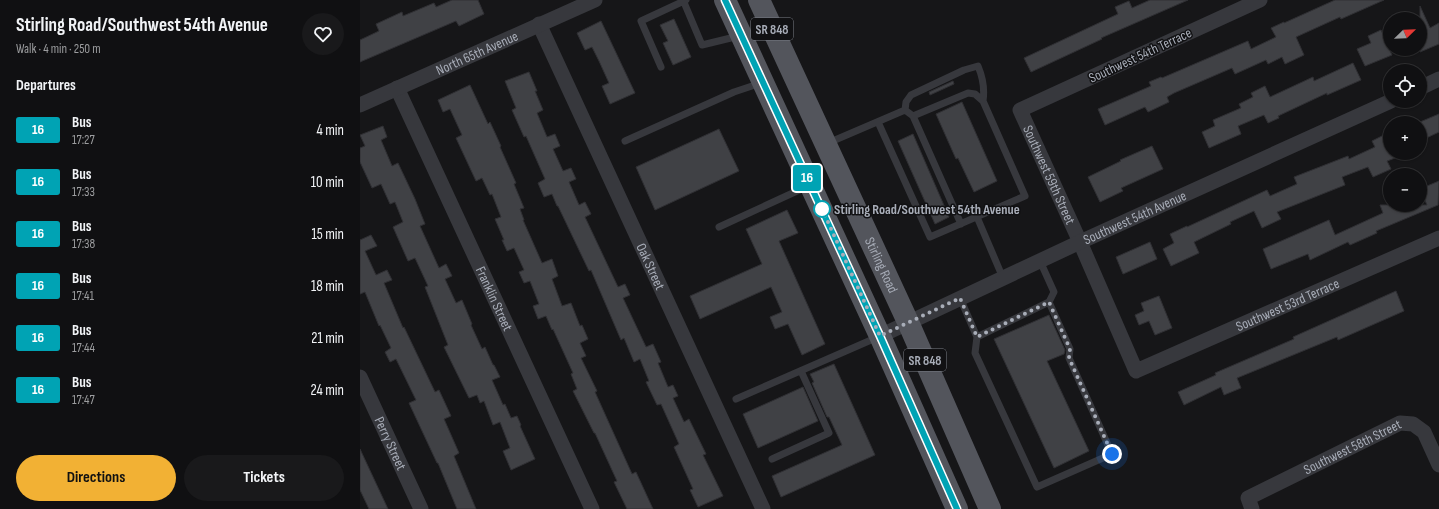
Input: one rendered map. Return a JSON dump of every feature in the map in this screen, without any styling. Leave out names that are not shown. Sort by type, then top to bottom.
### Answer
[{"type":"main road","name":"SR 848","points":[[725,0],[880,336],[957,509]]},
{"type":"main road","name":"Stirling Road","points":[[759,0],[908,322],[990,509]]},
{"type":"street","name":"North 65th Avenue","points":[[360,105],[595,0]]},
{"type":"street","name":"Southwest 54th Terrace","points":[[1020,110],[1258,0]]},
{"type":"street","name":"Oak Street","points":[[539,24],[763,509]]},
{"type":"street","points":[[1427,85],[1439,79]]},
{"type":"street","name":"Franklin Street","points":[[397,88],[592,509]]},
{"type":"street","name":"Southwest 54th Avenue","points":[[880,336],[1080,242],[1383,105]]},
{"type":"street","name":"Southwest 59th Street","points":[[1020,110],[1080,242],[1136,371]]},
{"type":"street","name":"Southwest 53rd Terrace","points":[[1136,371],[1439,238]]},
{"type":"street","name":"Perry Street","points":[[360,377],[421,509]]},
{"type":"street","name":"Southwest 58th Street","points":[[1250,504],[1400,423],[1413,424],[1424,432],[1439,465]]},
{"type":"lane","points":[[661,67],[641,21],[684,0],[702,45],[741,35]]},
{"type":"lane","points":[[905,110],[906,102],[911,95],[964,70],[978,66],[984,83],[983,101]]},
{"type":"lane","points":[[625,140],[728,94],[763,82]]},
{"type":"lane","points":[[878,122],[930,237],[1025,196],[983,101],[975,94],[968,92],[913,116]]},
{"type":"lane","points":[[826,144],[905,110]]},
{"type":"lane","points":[[905,110],[913,116],[961,224]]},
{"type":"lane","points":[[719,226],[810,185]]},
{"type":"lane","points":[[977,217],[1003,278]]},
{"type":"lane","points":[[977,337],[1049,302],[1054,292],[1040,261]]},
{"type":"lane","points":[[960,298],[977,337],[975,353],[1037,488],[1112,454],[1069,358],[1070,349],[1049,302]]},
{"type":"lane","points":[[736,399],[880,336]]},
{"type":"lane","points":[[772,459],[828,433],[801,371]]},
{"type":"building","points":[[452,0],[478,0],[484,14],[459,26],[456,21],[360,62],[360,40],[379,31],[376,24],[402,12],[403,16],[434,3],[436,7]]},
{"type":"building","points":[[1150,0],[1188,0],[1101,38],[1102,39],[1031,72],[1024,58],[1118,14],[1115,7],[1129,1],[1132,8]]},
{"type":"building","points":[[1335,0],[1384,0],[1341,19],[1340,17],[1296,37],[1304,55],[1285,64],[1282,57],[1268,64],[1266,60],[1235,74],[1232,68],[1174,93],[1167,97],[1169,102],[1148,112],[1145,107],[1105,125],[1098,109],[1151,86],[1149,82],[1161,77],[1162,78],[1248,41],[1251,49],[1276,37],[1271,28]]},
{"type":"building","points":[[674,19],[691,57],[673,65],[663,43],[668,41],[660,25]]},
{"type":"building","points":[[601,21],[635,93],[610,104],[602,86],[609,83],[599,61],[592,47],[585,50],[577,33]]},
{"type":"building","points":[[1427,21],[1430,28],[1439,23],[1439,44],[1427,49]]},
{"type":"building","points":[[1381,30],[1383,35],[1383,56],[1390,56],[1365,66],[1357,49],[1371,43],[1368,36]]},
{"type":"building","points":[[1353,63],[1361,80],[1327,95],[1327,93],[1278,116],[1279,118],[1268,123],[1264,115],[1238,126],[1241,134],[1209,148],[1202,132],[1215,126],[1213,120],[1241,108],[1239,104],[1253,97],[1251,93],[1265,86],[1270,97],[1313,77],[1314,81]]},
{"type":"building","points":[[529,72],[543,110],[537,113],[547,137],[555,134],[560,146],[553,149],[563,171],[571,168],[576,179],[569,182],[579,205],[585,202],[591,214],[585,217],[618,287],[625,284],[630,295],[623,298],[646,347],[653,344],[661,362],[658,363],[668,387],[673,385],[678,396],[673,398],[684,422],[689,419],[706,454],[703,455],[723,496],[698,507],[690,490],[693,489],[674,447],[679,444],[661,404],[657,405],[646,382],[649,381],[640,359],[634,362],[624,338],[621,340],[591,270],[589,271],[552,194],[544,197],[538,183],[545,179],[526,136],[524,137],[512,110],[516,108],[505,81]]},
{"type":"building","points":[[953,81],[954,84],[930,95],[929,92]]},
{"type":"building","points":[[470,85],[488,124],[490,122],[516,183],[514,184],[524,208],[520,209],[523,220],[542,263],[552,259],[558,276],[552,279],[562,306],[571,303],[580,326],[582,325],[588,339],[580,343],[586,356],[581,358],[597,391],[595,392],[632,474],[636,472],[653,509],[627,509],[614,482],[617,481],[595,433],[573,391],[577,389],[571,374],[573,373],[553,329],[552,330],[546,316],[538,319],[533,306],[539,304],[530,281],[524,283],[519,272],[524,270],[514,248],[507,251],[502,240],[504,240],[495,219],[501,217],[492,194],[490,195],[482,178],[476,181],[456,138],[462,135],[450,109],[443,112],[438,100]]},
{"type":"building","points":[[962,102],[997,181],[974,192],[958,158],[956,159],[936,114]]},
{"type":"building","points":[[1439,114],[1439,132],[1427,138],[1427,119]]},
{"type":"building","points":[[383,126],[387,137],[381,140],[392,166],[398,163],[425,224],[420,226],[439,268],[446,264],[452,276],[445,279],[456,303],[462,300],[482,349],[485,347],[500,377],[492,380],[503,405],[505,404],[511,418],[517,416],[535,459],[511,470],[503,451],[510,448],[500,422],[493,425],[484,401],[480,403],[477,395],[469,398],[444,347],[448,345],[425,287],[428,286],[415,258],[408,261],[393,227],[403,222],[395,202],[390,204],[381,184],[372,188],[360,162],[360,148],[365,146],[360,135]]},
{"type":"building","points":[[719,129],[739,171],[655,210],[636,167]]},
{"type":"building","points":[[913,134],[949,217],[935,224],[898,141]]},
{"type":"building","points":[[1383,136],[1383,160],[1390,160],[1387,161],[1390,168],[1383,168],[1383,173],[1373,177],[1368,167],[1342,177],[1345,185],[1277,212],[1281,219],[1262,228],[1254,211],[1230,222],[1231,224],[1194,242],[1199,253],[1171,266],[1163,249],[1174,243],[1170,234],[1267,190],[1270,196],[1297,184],[1294,177],[1348,156],[1349,159],[1375,147],[1372,141]]},
{"type":"building","points":[[1152,146],[1163,169],[1121,188],[1123,191],[1100,202],[1088,177],[1121,161],[1120,160]]},
{"type":"building","points":[[1439,181],[1438,205],[1427,210],[1427,205],[1427,186]]},
{"type":"building","points":[[1380,205],[1383,205],[1383,212],[1421,212],[1376,231],[1377,233],[1350,245],[1348,242],[1310,260],[1308,254],[1271,269],[1263,249],[1329,220],[1335,235],[1383,213]]},
{"type":"building","points":[[787,210],[798,233],[779,241],[825,344],[802,355],[788,324],[775,329],[770,317],[782,312],[771,287],[700,319],[690,296],[762,264],[746,229]]},
{"type":"building","points":[[371,235],[377,246],[365,251],[376,275],[387,270],[392,280],[384,283],[403,328],[404,327],[435,392],[439,390],[451,416],[444,419],[459,453],[454,456],[476,509],[457,509],[438,463],[409,403],[416,400],[396,359],[390,362],[385,352],[391,348],[380,325],[379,326],[365,292],[360,294],[360,240]]},
{"type":"building","points":[[1150,242],[1157,259],[1123,274],[1116,257]]},
{"type":"building","points":[[1396,291],[1404,311],[1338,340],[1337,337],[1237,378],[1241,388],[1224,395],[1221,387],[1184,405],[1178,392],[1216,375],[1215,373],[1294,339],[1293,337]]},
{"type":"building","points":[[1159,296],[1172,328],[1155,335],[1149,321],[1139,325],[1135,315],[1144,311],[1141,303]]},
{"type":"building","points":[[1049,315],[1065,350],[1064,354],[1047,361],[1089,451],[1054,468],[994,339]]},
{"type":"building","points":[[834,364],[875,455],[781,497],[772,476],[842,445],[829,417],[827,417],[812,383],[814,382],[810,374]]},
{"type":"building","points":[[803,387],[818,421],[758,448],[743,414]]},
{"type":"building","points":[[360,449],[388,509],[369,509],[360,490]]},
{"type":"bus line","name":"16","points":[[725,0],[880,336],[957,509]]},
{"type":"place","name":"Stirling Road/Southwest 54th Avenue","points":[[822,209]]},
{"type":"route","points":[[822,209],[880,336],[960,298],[977,337],[1049,302],[1070,349],[1069,358],[1112,454]]}]
